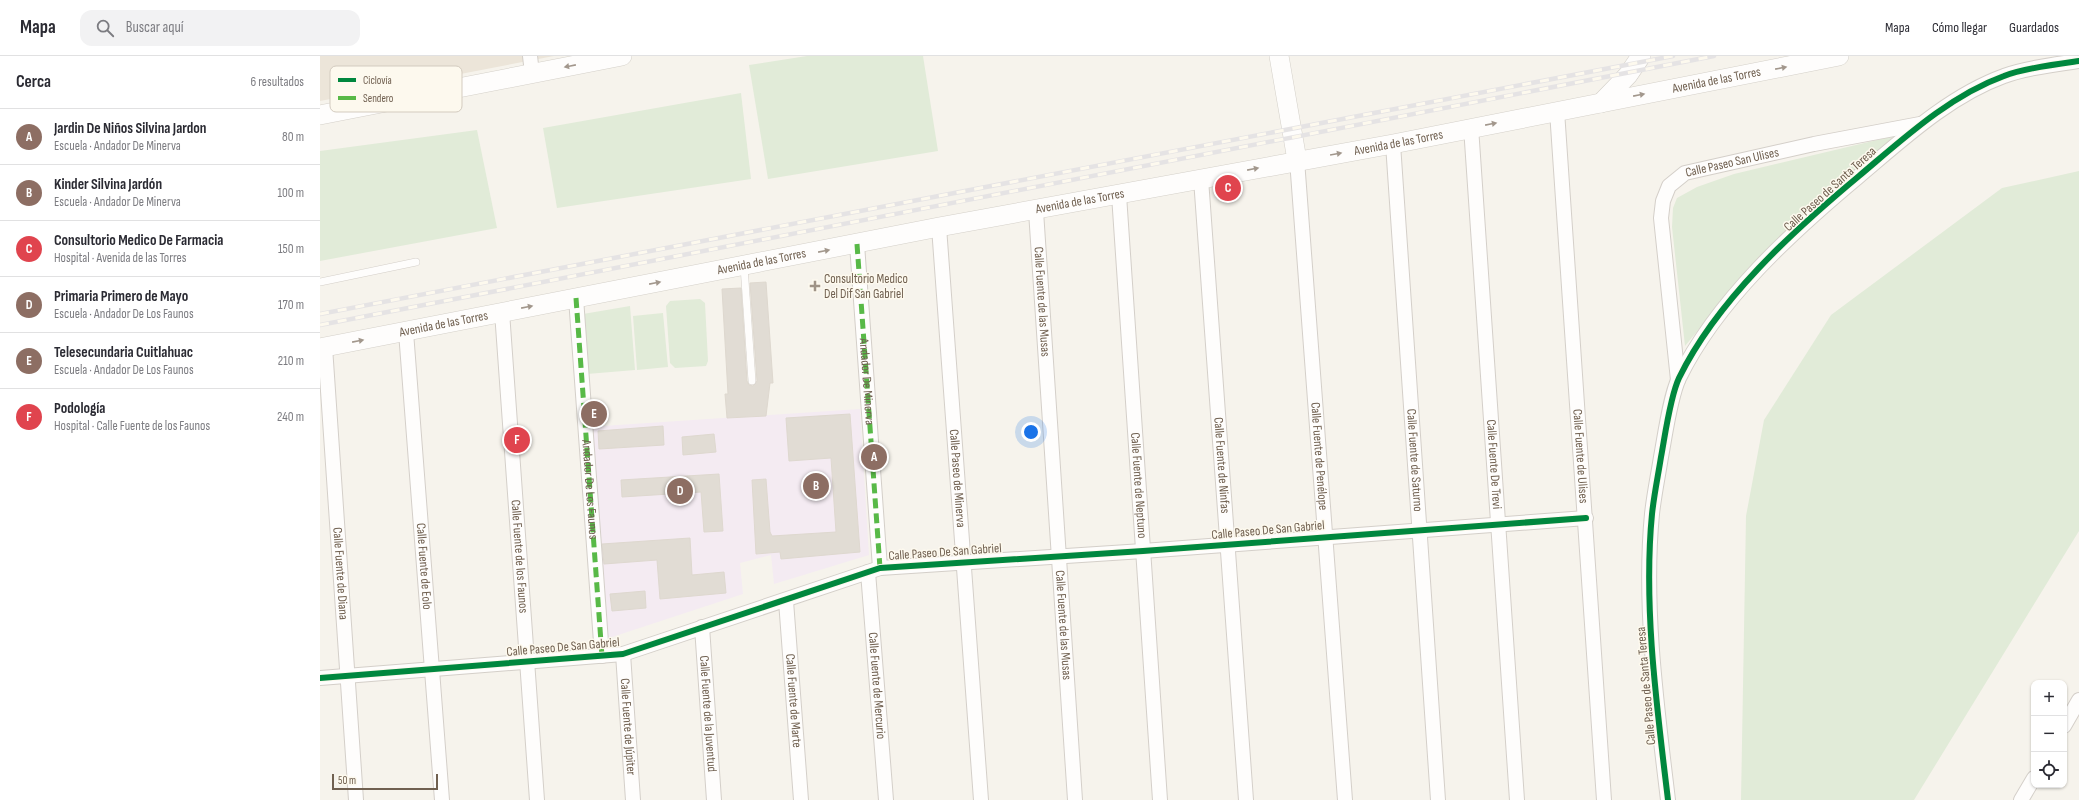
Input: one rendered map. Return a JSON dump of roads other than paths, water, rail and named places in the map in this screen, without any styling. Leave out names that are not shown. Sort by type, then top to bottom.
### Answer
[{"type":"main road","points":[[462,81],[531,65],[622,56]]},
{"type":"main road","points":[[1279,56],[1298,160]]},
{"type":"main road","points":[[1601,103],[1628,74],[1641,56]]},
{"type":"main road","name":"Avenida de las Torres","points":[[322,347],[939,228],[1036,211],[1298,160],[1393,144],[1471,127],[1839,56]]},
{"type":"main road","points":[[320,115],[333,112]]},
{"type":"street","name":"Calle Paseo de Santa Teresa","points":[[1668,800],[1652,644],[1650,574],[1652,514],[1665,433],[1678,380],[1709,325],[1740,288],[1844,188],[1922,124],[1968,93],[2005,75],[2079,61]]},
{"type":"street","name":"Calle Fuente de Ulises","points":[[1557,111],[1586,518],[1604,800]]},
{"type":"street","name":"Calle Paseo San Ulises","points":[[1678,380],[1661,218],[1662,201],[1669,186],[1685,172],[1730,161],[1922,124]]},
{"type":"street","name":"Calle Fuente De Trevi","points":[[1471,127],[1517,800]]},
{"type":"street","name":"Calle Fuente de Saturno","points":[[1393,144],[1438,800]]},
{"type":"street","name":"Calle Fuente de Penélope","points":[[1298,160],[1345,800]]},
{"type":"street","name":"Calle Fuente de Ninfas","points":[[1201,179],[1246,800]]},
{"type":"street","name":"Calle Fuente de Neptuno","points":[[1119,195],[1160,800]]},
{"type":"street","name":"Calle Fuente de las Musas","points":[[1036,211],[1058,556],[1076,800]]},
{"type":"street","name":"Calle Paseo de Minerva","points":[[939,228],[981,800]]},
{"type":"street","name":"Andador De Minerva","points":[[857,244],[874,570]]},
{"type":"street","name":"Andador De Los Faunos","points":[[576,298],[602,656]]},
{"type":"street","name":"Calle Fuente de los Faunos","points":[[502,312],[537,800]]},
{"type":"street","name":"Calle Fuente de Eolo","points":[[406,332],[442,800]]},
{"type":"street","name":"Calle Fuente de Diana","points":[[322,347],[356,800]]},
{"type":"street","name":"Calle Paseo De San Gabriel","points":[[320,678],[623,654],[702,627],[786,601],[874,570],[964,561],[1143,551],[1586,518]]},
{"type":"street","name":"Calle Fuente de Mercurio","points":[[874,570],[886,800]]},
{"type":"street","name":"Calle Fuente de Marte","points":[[786,601],[801,800]]},
{"type":"street","name":"Calle Fuente de la Juventud","points":[[702,627],[714,800]]},
{"type":"street","name":"Calle Fuente de Júpiter","points":[[623,654],[633,800]]},
{"type":"street","points":[[2067,721],[2079,700]]},
{"type":"street","points":[[2021,800],[2031,783]]},
{"type":"lane","points":[[320,282],[416,262]]},
{"type":"lane","points":[[744,266],[752,381]]},
{"type":"railway","points":[[320,314],[1673,56]]},
{"type":"railway","points":[[320,325],[1714,56]]},
{"type":"place","name":"Consultorio Medico De Farmacia","points":[[1228,188]]},
{"type":"place","name":"Consultorio Medico Del Dif San Gabriel","points":[[815,286]]},
{"type":"place","name":"Telesecundaria Cuitlahuac","points":[[594,414]]},
{"type":"place","name":"Podología","points":[[517,440]]},
{"type":"place","name":"Jardin De Niños Silvina Jardon","points":[[874,457]]},
{"type":"place","name":"Kinder Silvina Jardón","points":[[816,486]]},
{"type":"place","name":"Primaria Primero de Mayo","points":[[680,491]]}]
